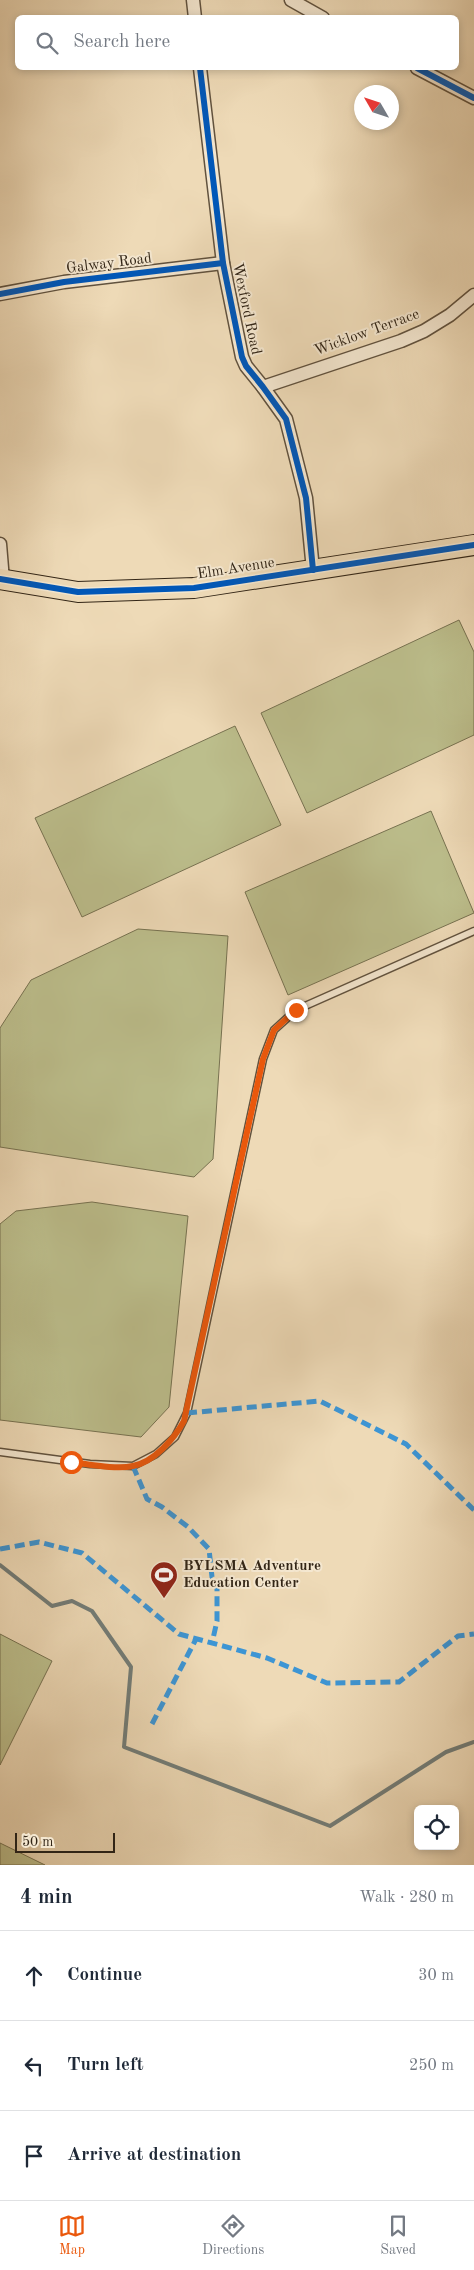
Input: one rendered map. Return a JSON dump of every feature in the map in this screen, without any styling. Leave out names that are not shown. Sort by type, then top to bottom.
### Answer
[{"type":"main road","name":"Elm Avenue","points":[[1,580],[78,592],[184,589],[474,545]]},
{"type":"street","points":[[193,0],[195,15]]},
{"type":"street","points":[[291,0],[318,15]]},
{"type":"street","name":"Wexford Road","points":[[200,70],[222,263],[242,357],[246,366],[286,418],[306,498],[313,570]]},
{"type":"street","points":[[420,70],[474,98]]},
{"type":"street","name":"Galway Road","points":[[0,294],[64,282],[222,263]]},
{"type":"street","name":"Wicklow Terrace","points":[[264,387],[401,341],[424,331],[450,315],[474,295]]},
{"type":"street","points":[[0,544],[1,580]]},
{"type":"lane","points":[[0,1452],[90,1464],[133,1466],[156,1454],[175,1437],[187,1412],[263,1059],[274,1030],[296,1010],[474,931]]},
{"type":"green space","points":[[459,620],[474,652],[474,735],[307,813],[261,713]]},
{"type":"green space","points":[[235,726],[281,825],[82,917],[35,818]]},
{"type":"green space","points":[[431,811],[474,913],[288,995],[245,892]]},
{"type":"green space","points":[[138,929],[228,936],[213,1159],[194,1177],[0,1147],[0,1028],[31,980]]},
{"type":"green space","points":[[92,1202],[188,1216],[169,1407],[141,1437],[0,1420],[0,1224],[16,1211]]},
{"type":"green space","points":[[0,1634],[52,1661],[0,1765]]},
{"type":"green space","points":[[0,1843],[45,1865],[0,1865]]},
{"type":"waterway","points":[[0,1565],[52,1606],[72,1601],[92,1611],[131,1667],[124,1747],[330,1826],[446,1752],[474,1742]]},
{"type":"marked path","points":[[187,1413],[320,1401],[406,1444],[474,1510]]},
{"type":"marked path","points":[[133,1466],[147,1499],[162,1507],[188,1527],[209,1549],[212,1577],[217,1585],[217,1621],[212,1643]]},
{"type":"marked path","points":[[0,1549],[39,1542],[82,1553],[179,1634],[267,1658],[327,1683],[399,1682],[458,1636],[474,1634]]},
{"type":"marked path","points":[[152,1724],[196,1639]]},
{"type":"cycle path","points":[[200,70],[223,263],[242,357],[246,366],[286,419],[306,498],[313,570]]},
{"type":"cycle path","points":[[421,70],[474,98]]},
{"type":"cycle path","points":[[0,294],[64,282],[223,263]]},
{"type":"cycle path","points":[[0,579],[78,592],[194,588],[474,545]]},
{"type":"place","name":"BYLSMA Adventure Education Center","points":[[164,1599]]},
{"type":"route","points":[[71,1462],[133,1466],[156,1454],[175,1437],[184,1421],[263,1059],[274,1030],[296,1010]]}]
